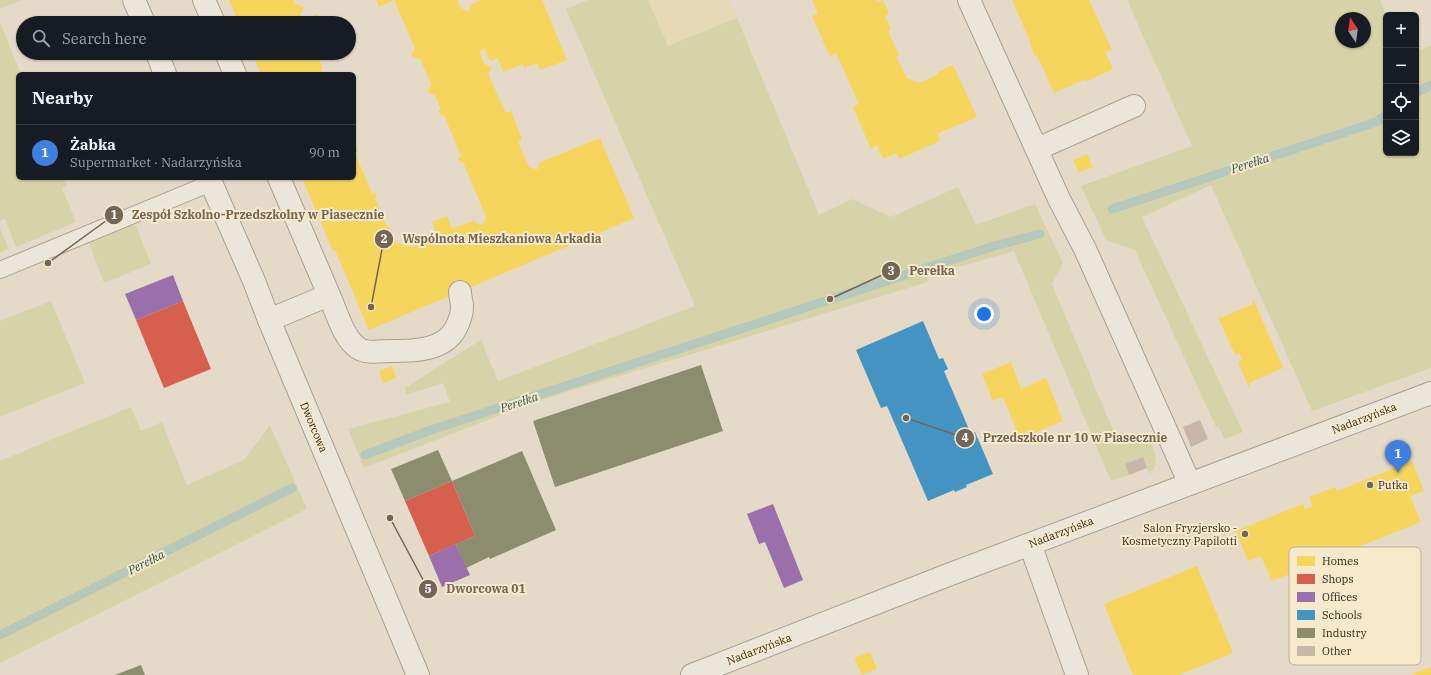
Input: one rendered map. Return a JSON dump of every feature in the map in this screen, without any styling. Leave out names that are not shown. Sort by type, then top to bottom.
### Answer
[{"type":"street","points":[[134,0],[141,16]]},
{"type":"street","points":[[204,0],[211,16]]},
{"type":"street","points":[[969,0],[1060,199],[1085,249],[1190,484]]},
{"type":"street","points":[[160,60],[165,72]]},
{"type":"street","points":[[229,60],[234,72]]},
{"type":"street","points":[[1037,149],[1134,106]]},
{"type":"street","points":[[280,180],[348,338],[358,349],[371,351],[417,351],[436,346],[452,335],[459,322],[462,307],[460,292]]},
{"type":"street","name":"Dworcowa","points":[[210,181],[254,281],[418,675]]},
{"type":"street","points":[[269,320],[329,295]]},
{"type":"street","name":"Nadarzyńska","points":[[692,675],[948,575],[1190,484],[1429,399]]},
{"type":"street","points":[[1030,544],[1077,675]]},
{"type":"lane","points":[[0,270],[210,181]]},
{"type":"shaded area","points":[[0,0],[23,0],[0,9]]},
{"type":"shaded area","points":[[588,0],[648,0],[668,46],[737,18],[819,215],[852,199],[891,217],[958,187],[976,225],[1035,204],[1063,263],[1052,284],[1115,435],[1123,432],[1128,443],[1148,435],[1156,460],[1153,470],[1149,474],[1143,457],[1125,464],[1129,475],[1111,481],[1014,251],[927,276],[928,282],[531,403],[364,468],[348,429],[450,402],[443,383],[406,395],[405,388],[481,340],[498,381],[695,306],[566,9]]},
{"type":"shaded area","points":[[648,0],[729,0],[737,18],[668,46]]},
{"type":"shaded area","points":[[1127,0],[1380,0],[1385,12],[1383,12],[1383,156],[1419,156],[1419,51],[1431,45],[1431,368],[1312,411],[1211,185],[1142,217],[1243,432],[1224,439],[1219,427],[1216,427],[1135,250],[1106,240],[1081,186],[1192,146]]},
{"type":"shaded area","points":[[0,22],[20,72],[16,72],[16,180],[64,180],[67,186],[62,188],[76,222],[16,247],[5,219],[0,221]]},
{"type":"shaded area","points":[[133,225],[137,228],[151,264],[104,283],[89,243]]},
{"type":"shaded area","points":[[0,228],[9,249],[0,253]]},
{"type":"shaded area","points":[[51,301],[85,383],[0,417],[0,321]]},
{"type":"shaded area","points":[[131,407],[141,431],[162,422],[187,485],[244,460],[270,425],[307,509],[0,663],[0,461]]},
{"type":"building: Homes","points":[[229,0],[293,0],[295,4],[304,7],[300,16],[236,16]]},
{"type":"building: Homes","points":[[376,0],[394,0],[379,7]]},
{"type":"building: Homes","points":[[394,0],[458,0],[461,8],[468,12],[472,4],[481,0],[542,0],[567,60],[540,70],[537,63],[524,68],[523,64],[503,72],[498,58],[490,61],[485,49],[480,51],[484,64],[492,67],[488,74],[506,113],[511,111],[522,139],[518,142],[529,167],[537,170],[540,162],[600,138],[634,218],[369,330],[303,180],[356,180],[356,155],[372,194],[375,192],[377,197],[375,198],[387,227],[389,226],[396,243],[413,247],[426,241],[425,239],[430,236],[431,239],[438,236],[432,222],[447,216],[452,229],[475,220],[476,223],[483,225],[486,217],[463,162],[460,163],[458,158],[461,156],[444,115],[441,116],[438,110],[441,110],[435,95],[428,93],[431,84],[420,59],[411,56],[415,48]]},
{"type":"building: Homes","points":[[812,0],[877,0],[878,2],[883,0],[889,14],[885,16],[891,29],[888,31],[899,55],[896,56],[907,78],[919,83],[939,74],[938,72],[953,65],[977,117],[937,134],[940,141],[899,159],[896,153],[883,159],[877,145],[871,149],[853,107],[859,104],[836,53],[830,57],[812,16],[818,14]]},
{"type":"building: Homes","points":[[1012,0],[1089,0],[1112,50],[1105,52],[1113,69],[1087,81],[1086,79],[1054,93],[1037,55],[1035,56]]},
{"type":"building: Homes","points":[[255,60],[320,60],[323,69],[321,70],[322,72],[260,72]]},
{"type":"building: Homes","points":[[1087,154],[1093,167],[1079,172],[1073,160]]},
{"type":"building: Homes","points":[[1252,301],[1254,301],[1284,370],[1282,368],[1249,383],[1249,387],[1238,362],[1242,360],[1239,353],[1235,355],[1218,317],[1220,316],[1220,318],[1253,304]]},
{"type":"building: Homes","points":[[1011,362],[1021,389],[1046,378],[1063,421],[1020,439],[1003,397],[993,401],[982,374]]},
{"type":"building: Homes","points":[[392,366],[396,378],[383,383],[379,371]]},
{"type":"building: Homes","points":[[1412,461],[1424,491],[1410,496],[1421,522],[1360,547],[1289,547],[1289,574],[1272,581],[1261,556],[1248,561],[1236,531],[1303,504],[1305,509],[1313,506],[1309,497],[1335,487],[1337,491]]},
{"type":"building: Homes","points":[[1197,566],[1233,653],[1179,675],[1133,675],[1104,604]]},
{"type":"building: Homes","points":[[870,652],[877,669],[862,675],[854,658]]},
{"type":"building: Homes","points":[[1431,667],[1431,675],[1411,675]]},
{"type":"building: Shops","points":[[183,301],[211,369],[164,388],[136,320]]},
{"type":"building: Shops","points":[[452,481],[475,536],[429,556],[405,501]]},
{"type":"building: Offices","points":[[173,275],[183,301],[136,320],[125,294]]},
{"type":"building: Offices","points":[[773,504],[803,580],[784,588],[765,542],[759,544],[747,514]]},
{"type":"building: Offices","points":[[456,544],[470,575],[442,587],[429,556]]},
{"type":"building: Schools","points":[[923,321],[939,359],[943,358],[948,369],[944,371],[971,434],[975,432],[993,474],[966,485],[967,487],[955,492],[954,490],[928,501],[887,406],[881,408],[856,350]]},
{"type":"building: Industry","points":[[701,365],[723,431],[555,487],[533,421]]},
{"type":"building: Industry","points":[[438,450],[452,481],[405,501],[391,469]]},
{"type":"building: Industry","points":[[522,451],[556,530],[466,568],[456,544],[475,536],[452,481]]},
{"type":"building: Industry","points":[[141,665],[145,675],[115,675]]},
{"type":"building: Other","points":[[1200,420],[1208,439],[1191,447],[1183,427]]},
{"type":"building: Other","points":[[1143,457],[1147,468],[1129,475],[1125,464]]},
{"type":"waterway","name":"Perełka","points":[[1419,91],[1431,85]]},
{"type":"waterway","name":"Perełka","points":[[1112,209],[1376,122],[1383,117]]},
{"type":"waterway","name":"Perełka","points":[[365,455],[431,430],[994,246],[1040,234]]},
{"type":"waterway","name":"Perełka","points":[[0,635],[292,488]]},
{"type":"place","name":"Zespół Szkolno-Przedszkolny w Piasecznie","points":[[48,263]]},
{"type":"place","name":"Perełka","points":[[830,299]]},
{"type":"place","name":"Wspólnota Mieszkaniowa Arkadia","points":[[371,307]]},
{"type":"place","name":"Przedszkole nr 10 w Piasecznie","points":[[906,418]]},
{"type":"place","name":"Żabka","points":[[1398,473]]},
{"type":"place","name":"Putka","points":[[1370,485]]},
{"type":"place","name":"Dworcowa 01","points":[[390,518]]},
{"type":"place","name":"Salon Fryzjersko - Kosmetyczny Papilotti","points":[[1245,534]]}]
